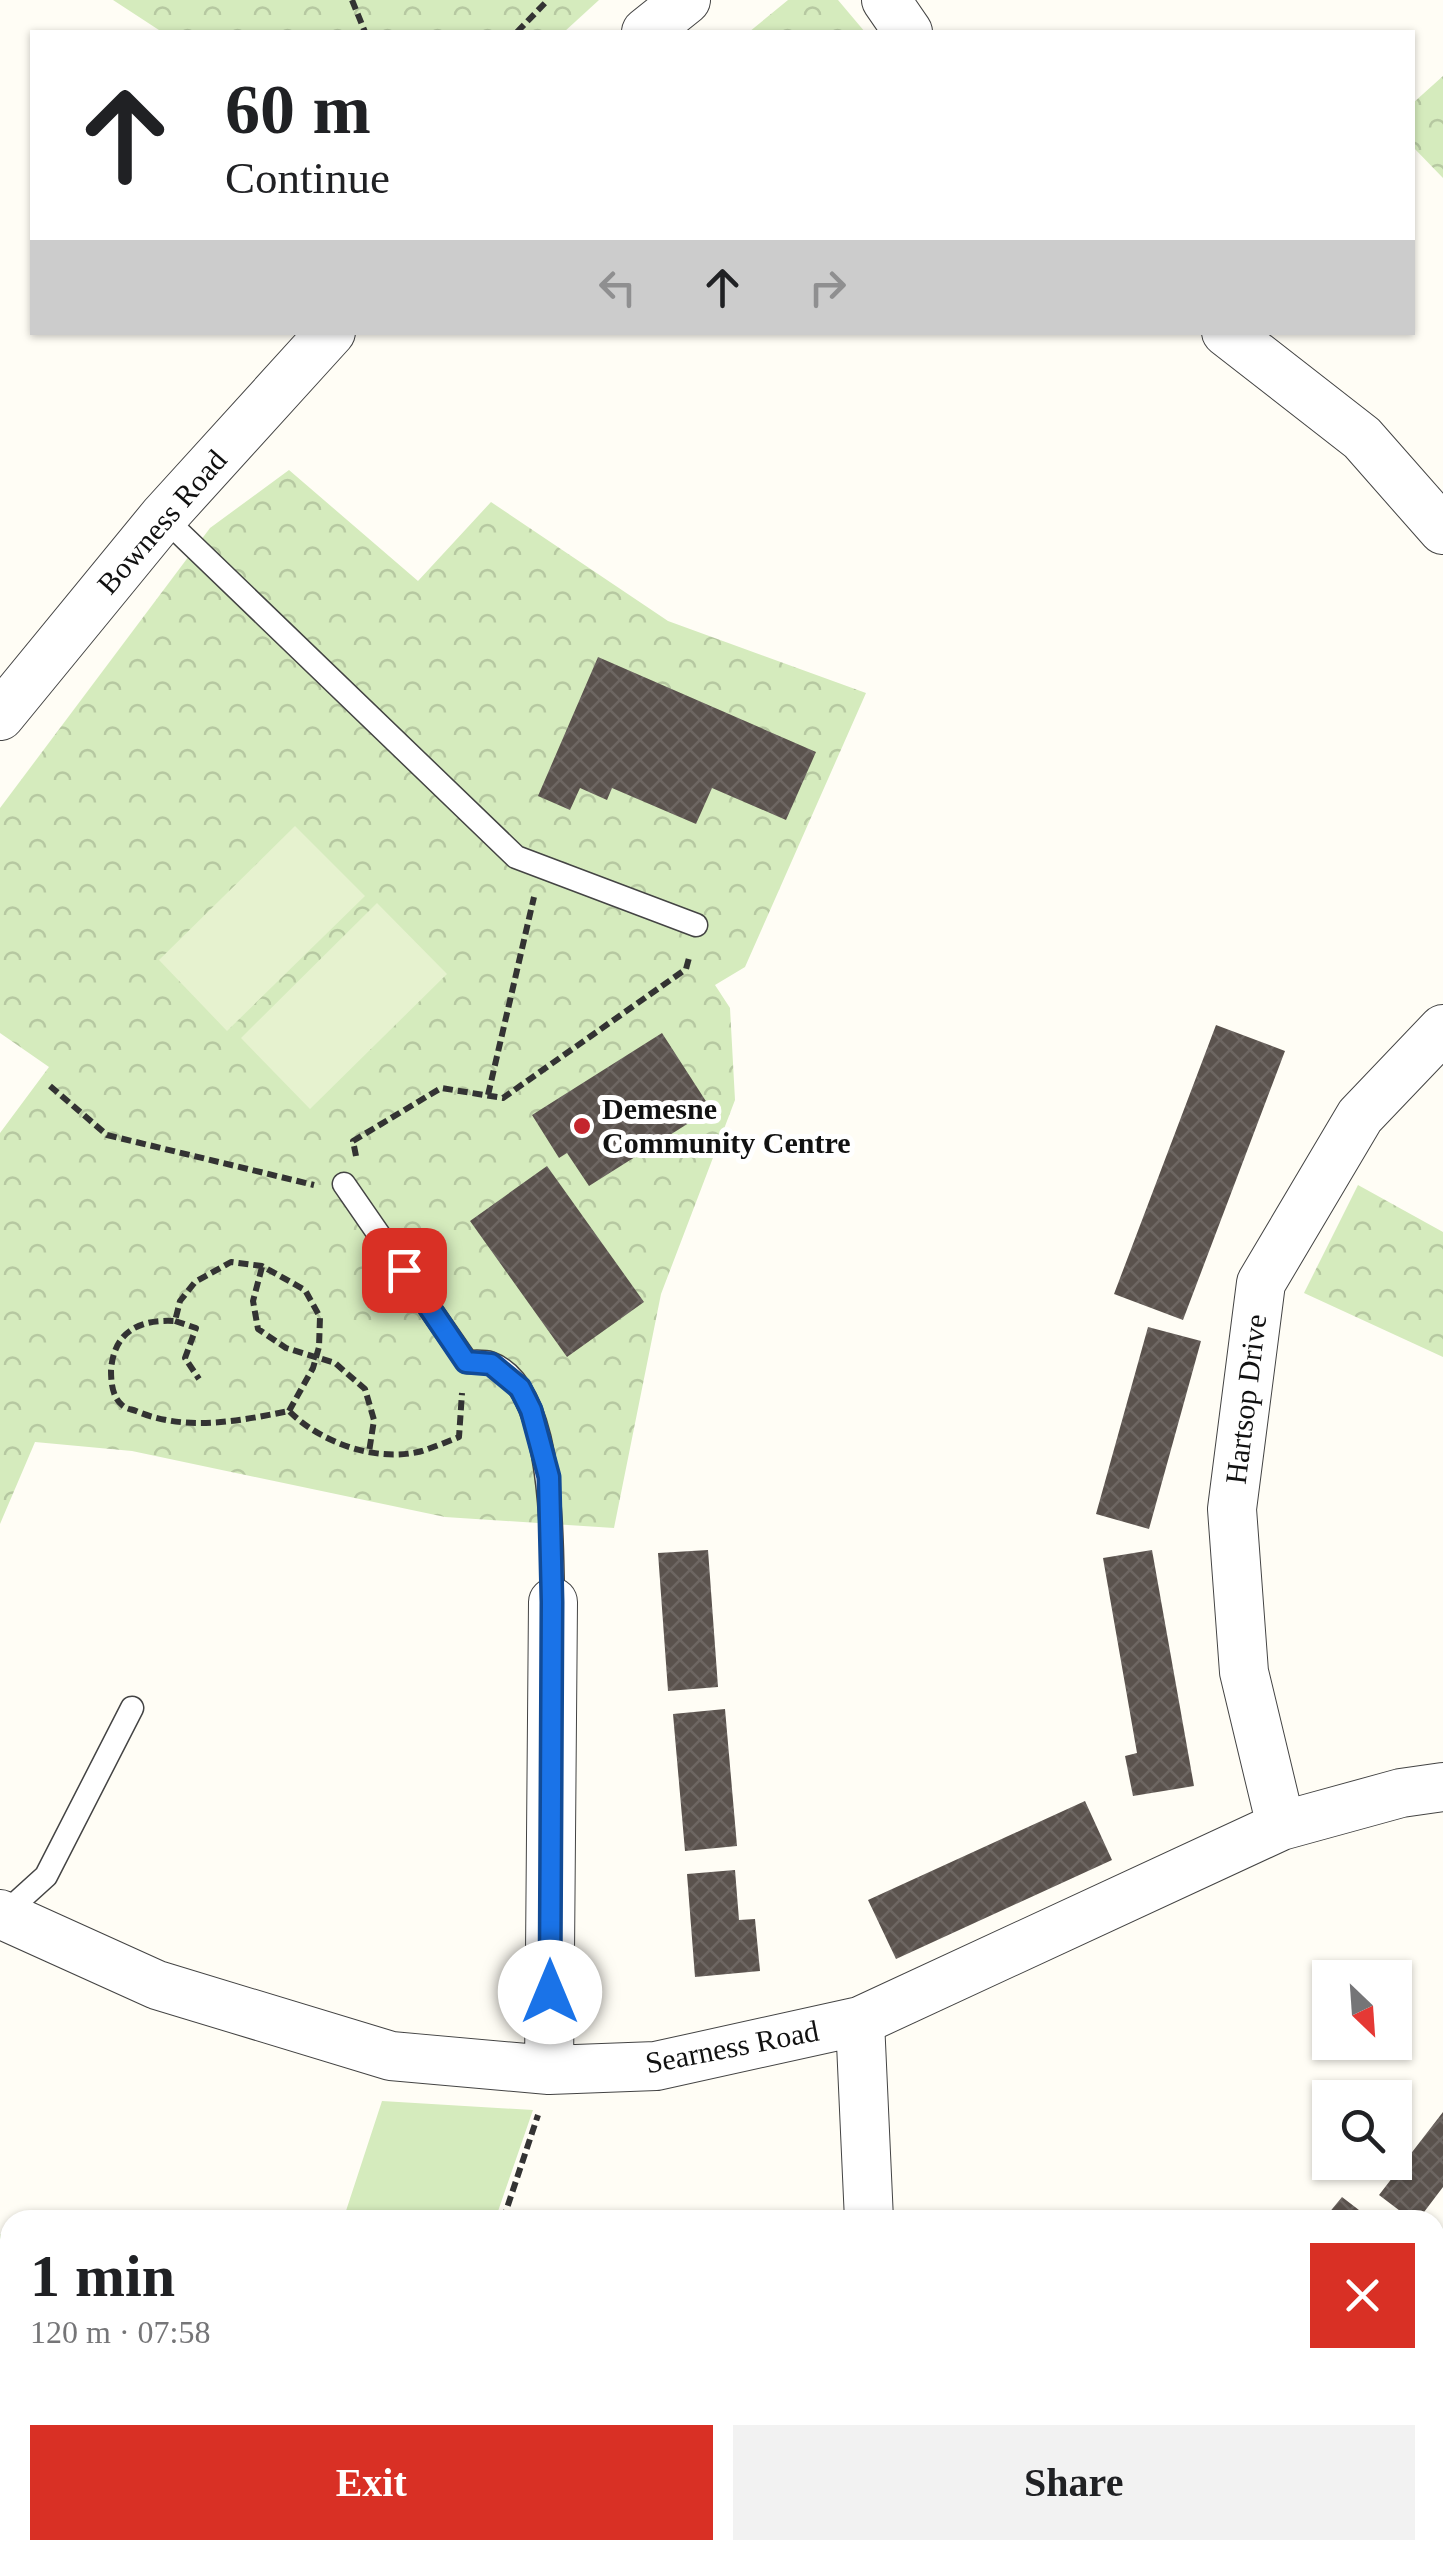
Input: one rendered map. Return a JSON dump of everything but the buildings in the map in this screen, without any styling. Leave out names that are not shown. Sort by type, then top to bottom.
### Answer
[{"type":"street","points":[[648,30],[686,0]]},
{"type":"street","points":[[886,0],[907,30]]},
{"type":"street","name":"Bowness Road","points":[[0,716],[163,517],[328,335]]},
{"type":"street","points":[[1230,335],[1362,438],[1443,530]]},
{"type":"street","name":"Hartsop Drive","points":[[1280,1826],[1244,1672],[1232,1509],[1262,1282],[1360,1116],[1443,1028]]},
{"type":"street","points":[[549,2070],[552,1602]]},
{"type":"street","name":"Searness Road","points":[[2,1914],[157,1985],[392,2056],[549,2070],[656,2066],[860,2021],[1280,1826],[1401,1792],[1443,1787]]},
{"type":"street","points":[[860,2021],[868,2210]]},
{"type":"lane","points":[[163,517],[516,857],[696,925]]},
{"type":"lane","points":[[344,1184],[466,1362],[491,1364],[520,1388],[531,1410],[549,1477],[552,1602]]},
{"type":"lane","points":[[2,1914],[46,1876],[132,1708]]},
{"type":"path","points":[[352,0],[364,30]]},
{"type":"path","points":[[518,30],[548,0]]},
{"type":"path","points":[[488,1095],[542,866]]},
{"type":"path","points":[[50,1086],[106,1134],[311,1183],[332,1195],[360,1172],[352,1141],[441,1088],[503,1098],[686,969],[696,925]]},
{"type":"path","points":[[175,1320],[180,1301],[196,1282],[231,1262],[262,1266],[305,1290],[320,1317],[316,1357],[289,1411]]},
{"type":"path","points":[[262,1266],[253,1300],[258,1329],[286,1348],[336,1363],[365,1389],[374,1420],[369,1452]]},
{"type":"path","points":[[200,1379],[185,1358],[196,1328],[175,1320],[151,1320],[123,1336],[112,1353],[110,1384],[122,1405],[155,1419],[194,1424],[289,1411]]},
{"type":"path","points":[[289,1411],[302,1424],[369,1452],[418,1452],[459,1437],[466,1362]]},
{"type":"path","points":[[506,2210],[549,2070]]},
{"type":"green space","points":[[113,0],[599,0],[566,30],[159,30]]},
{"type":"green space","points":[[788,0],[838,0],[863,30],[751,30]]},
{"type":"green space","points":[[1443,76],[1443,178],[1415,149],[1415,101]]},
{"type":"green space","points":[[289,470],[418,581],[491,502],[668,621],[866,693],[745,967],[715,985],[730,1008],[735,1100],[661,1294],[614,1528],[445,1517],[132,1451],[35,1442],[0,1524],[0,1133],[49,1067],[0,1033],[0,808],[210,528]]},
{"type":"green space","points":[[295,826],[365,896],[227,1031],[159,960]]},
{"type":"green space","points":[[377,903],[447,974],[310,1109],[241,1038]]},
{"type":"green space","points":[[1358,1185],[1443,1232],[1443,1357],[1304,1293]]},
{"type":"green space","points":[[382,2101],[533,2110],[498,2210],[346,2210]]},
{"type":"place","name":"Demesne Community Centre","points":[[582,1126]]},
{"type":"route","points":[[404,1270],[466,1362],[491,1364],[520,1388],[531,1410],[549,1477],[550,1992]]}]
